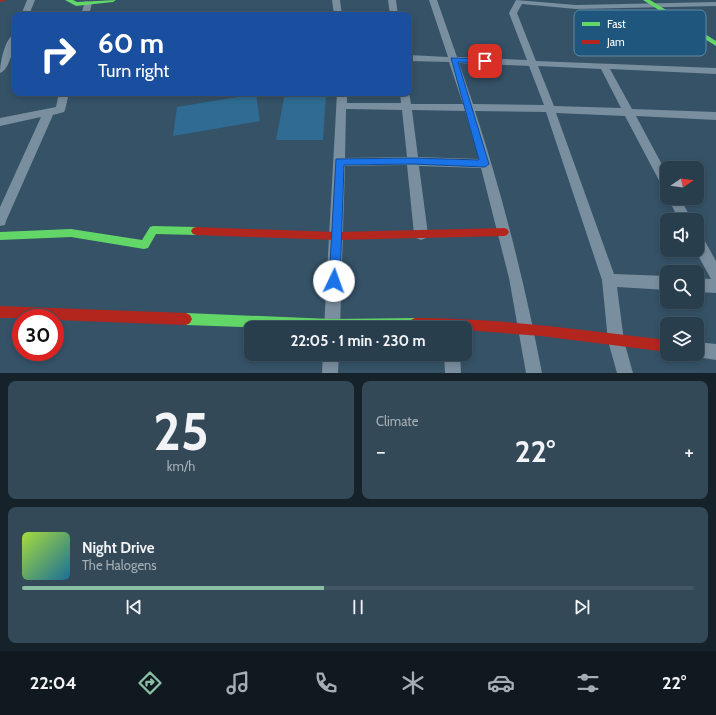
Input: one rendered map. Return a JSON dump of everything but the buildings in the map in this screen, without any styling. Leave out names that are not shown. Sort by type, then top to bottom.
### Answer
[{"type":"street","points":[[26,12],[31,0]]},
{"type":"street","points":[[68,0],[76,4],[113,0]]},
{"type":"street","points":[[336,0],[338,12]]},
{"type":"street","points":[[392,0],[394,12]]},
{"type":"street","points":[[433,0],[469,108],[504,232],[527,329],[534,373]]},
{"type":"street","points":[[625,373],[616,341],[609,280],[550,109],[512,13],[520,0],[576,7],[649,2],[716,4]]},
{"type":"street","points":[[649,2],[662,10]]},
{"type":"street","points":[[86,12],[88,3]]},
{"type":"street","points":[[706,38],[716,44]]},
{"type":"street","points":[[0,70],[12,43]]},
{"type":"street","points":[[412,58],[716,71]]},
{"type":"street","points":[[604,66],[660,172]]},
{"type":"street","points":[[0,122],[60,110],[63,96]]},
{"type":"street","points":[[332,321],[342,96]]},
{"type":"street","points":[[405,96],[421,234]]},
{"type":"street","points":[[342,106],[550,109],[716,116]]},
{"type":"street","points":[[0,221],[49,112]]},
{"type":"street","points":[[339,162],[413,161],[485,164]]},
{"type":"street","points":[[0,236],[71,233],[144,245],[153,230],[336,236],[504,232]]},
{"type":"street","points":[[704,249],[711,258],[716,275]]},
{"type":"street","points":[[609,280],[660,283]]},
{"type":"street","points":[[704,285],[716,286]]},
{"type":"street","points":[[0,312],[244,322]]},
{"type":"street","points":[[472,327],[527,329],[660,345]]},
{"type":"street","points":[[704,351],[716,352]]},
{"type":"street","points":[[330,373],[331,361]]},
{"type":"street","points":[[452,361],[453,373]]},
{"type":"shaded area","points":[[244,96],[256,96],[260,121],[173,136],[177,107]]},
{"type":"shaded area","points":[[284,96],[326,96],[323,140],[276,140]]},
{"type":"traffic: fast","points":[[68,0],[76,4],[113,0]]},
{"type":"traffic: fast","points":[[646,0],[662,10]]},
{"type":"traffic: fast","points":[[706,38],[716,44]]},
{"type":"traffic: fast","points":[[0,236],[71,233],[144,245],[153,230],[196,231]]},
{"type":"traffic: fast","points":[[186,319],[244,321]]},
{"type":"traffic: jam","points":[[196,231],[336,236],[504,232]]},
{"type":"traffic: jam","points":[[0,312],[186,319]]},
{"type":"traffic: jam","points":[[472,325],[510,327],[660,345]]},
{"type":"route","points":[[334,281],[339,162],[413,161],[485,164],[454,60],[485,61]]}]
